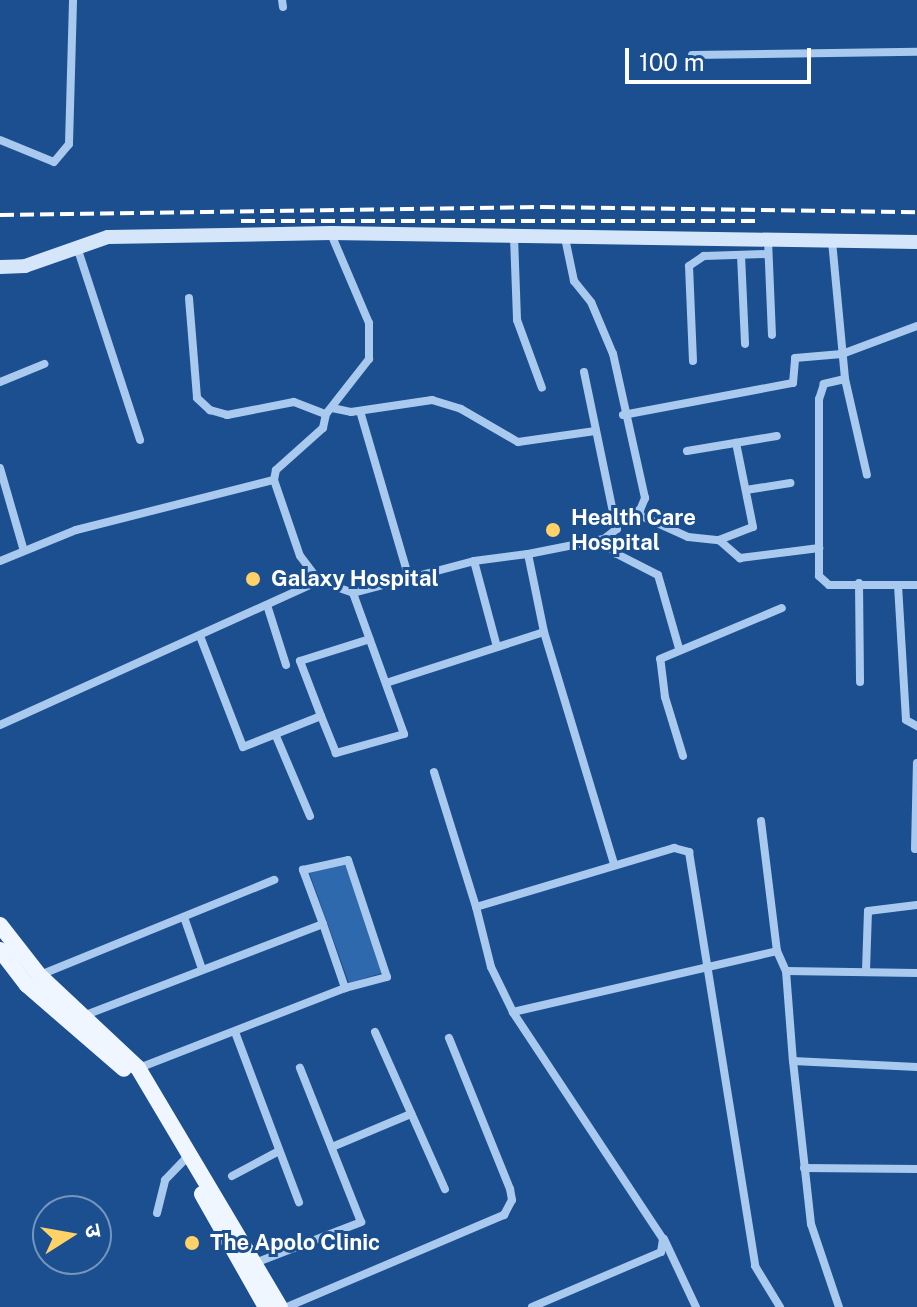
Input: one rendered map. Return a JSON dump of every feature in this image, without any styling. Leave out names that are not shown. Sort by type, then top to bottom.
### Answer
[{"type":"main road","points":[[0,926],[39,975],[138,1068],[188,1156],[266,1307]]},
{"type":"main road","points":[[0,950],[27,985],[130,1076],[188,1156],[280,1307]]},
{"type":"street","points":[[0,140],[60,160],[72,137],[73,0]]},
{"type":"street","points":[[692,55],[917,52]]},
{"type":"street","points":[[331,233],[369,323],[369,359],[329,411],[323,428],[276,470],[274,480],[300,556],[319,581],[353,593],[474,561],[604,539],[617,529],[584,372]]},
{"type":"street","points":[[0,267],[25,266],[108,237],[331,233],[565,238],[768,247],[832,241],[917,242]]},
{"type":"street","points":[[514,237],[517,320],[542,388]]},
{"type":"street","points":[[565,238],[574,281],[591,302],[613,354],[623,415],[644,491],[643,506],[635,513],[614,517]]},
{"type":"street","points":[[832,241],[845,379],[867,475]]},
{"type":"street","points":[[76,246],[140,440]]},
{"type":"street","points":[[693,361],[689,266],[704,256],[741,255],[768,247]]},
{"type":"street","points":[[768,247],[772,335]]},
{"type":"street","points":[[741,255],[745,344]]},
{"type":"street","points":[[189,298],[197,398],[210,410],[227,415],[294,402],[329,411],[360,411],[432,400],[461,409],[518,442],[595,431]]},
{"type":"street","points":[[623,415],[793,383],[795,358],[842,354],[917,326]]},
{"type":"street","points":[[0,382],[44,364]]},
{"type":"street","points":[[845,379],[821,388],[819,548],[822,581],[917,585]]},
{"type":"street","points":[[360,411],[409,579]]},
{"type":"street","points":[[687,451],[777,436]]},
{"type":"street","points":[[635,513],[673,534],[719,540],[753,527],[736,443]]},
{"type":"street","points":[[0,468],[24,551]]},
{"type":"street","points":[[0,561],[76,530],[274,480]]},
{"type":"street","points":[[746,490],[790,483]]},
{"type":"street","points":[[604,539],[615,553],[658,575],[679,648]]},
{"type":"street","points":[[719,540],[740,558],[819,548]]},
{"type":"street","points":[[528,554],[544,632],[614,864]]},
{"type":"street","points":[[474,561],[497,647]]},
{"type":"street","points":[[0,725],[141,657],[200,636],[319,581]]},
{"type":"street","points":[[859,583],[860,682]]},
{"type":"street","points":[[898,585],[906,720],[917,726]]},
{"type":"street","points":[[353,593],[370,639],[386,683],[404,734],[336,753],[300,661],[370,639]]},
{"type":"street","points":[[267,605],[286,665]]},
{"type":"street","points":[[683,756],[658,665],[664,655],[782,608]]},
{"type":"street","points":[[386,683],[544,632]]},
{"type":"street","points":[[200,636],[243,747],[321,716]]},
{"type":"street","points":[[276,736],[310,816]]},
{"type":"street","points":[[915,849],[917,763]]},
{"type":"street","points":[[434,772],[476,907],[491,967],[513,1012],[663,1239],[696,1307]]},
{"type":"street","points":[[761,821],[777,951],[786,971],[804,1168],[816,1248],[839,1307]]},
{"type":"street","points":[[476,907],[674,848],[689,852],[755,1266],[780,1307]]},
{"type":"street","points":[[138,1068],[345,988],[387,977],[348,860],[303,870],[345,988]]},
{"type":"street","points":[[39,975],[274,880]]},
{"type":"street","points":[[866,971],[868,911],[917,905]]},
{"type":"street","points":[[184,917],[202,969]]},
{"type":"street","points":[[83,1016],[323,924]]},
{"type":"street","points":[[513,1012],[777,951]]},
{"type":"street","points":[[786,971],[917,973]]},
{"type":"street","points":[[235,1032],[299,1202]]},
{"type":"street","points":[[375,1032],[445,1189]]},
{"type":"street","points":[[287,1307],[504,1215],[512,1200],[510,1189],[449,1038]]},
{"type":"street","points":[[793,1061],[917,1067]]},
{"type":"street","points":[[255,1263],[361,1222],[300,1068]]},
{"type":"street","points":[[332,1147],[411,1114]]},
{"type":"street","points":[[232,1176],[279,1151]]},
{"type":"street","points":[[157,1213],[165,1180],[188,1156]]},
{"type":"street","points":[[804,1168],[917,1169]]},
{"type":"street","points":[[532,1307],[661,1252],[663,1239]]},
{"type":"shaded area","points":[[349,863],[385,972],[349,983],[308,869]]},
{"type":"railway","points":[[0,215],[541,207],[917,212]]},
{"type":"railway","points":[[241,221],[761,221]]},
{"type":"place","name":"Health Care Hospital","points":[[553,530]]},
{"type":"place","name":"Galaxy Hospital","points":[[253,579]]},
{"type":"place","name":"The Apolo Clinic","points":[[192,1243]]}]
